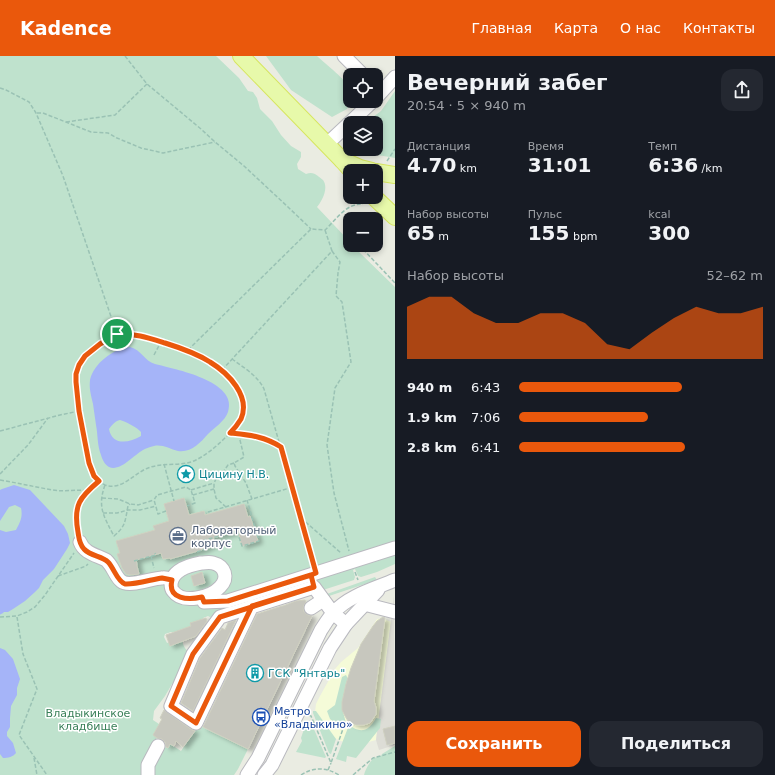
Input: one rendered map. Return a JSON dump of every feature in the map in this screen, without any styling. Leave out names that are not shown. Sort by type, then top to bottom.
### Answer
[{"type":"main road","points":[[241,56],[345,164]]},
{"type":"main road","points":[[374,204],[395,217]]},
{"type":"street","points":[[344,56],[356,68]]},
{"type":"street","points":[[383,88],[395,77]]},
{"type":"street","points":[[327,144],[363,108]]},
{"type":"street","points":[[80,542],[84,549],[109,563],[119,579],[124,583],[130,584],[162,578],[172,580]]},
{"type":"street","points":[[252,606],[196,723],[171,706],[193,654],[220,617],[252,606],[352,562],[395,548]]},
{"type":"street","points":[[211,563],[217,565],[222,568],[225,575],[224,582],[212,593],[202,597],[189,599],[179,597],[174,593],[171,586],[172,580],[182,569],[198,564],[211,563]]},
{"type":"street","points":[[202,597],[204,602],[228,601],[314,578]]},
{"type":"street","points":[[314,578],[323,600],[333,613],[346,624]]},
{"type":"street","points":[[247,775],[258,758],[321,630],[333,613],[354,596],[395,580]]},
{"type":"street","points":[[258,758],[258,762],[261,766],[264,768],[269,767],[268,770],[330,648],[346,624],[382,586]]},
{"type":"street","points":[[311,608],[323,600]]},
{"type":"street","points":[[364,604],[395,612]]},
{"type":"street","points":[[148,775],[148,765],[158,746]]},
{"type":"path","points":[[125,56],[147,84],[244,166],[311,229],[325,230]]},
{"type":"path","points":[[65,122],[115,115],[147,84]]},
{"type":"path","points":[[0,88],[29,102],[36,113],[63,176],[117,334]]},
{"type":"path","points":[[36,113],[43,113],[91,132],[108,133],[141,148],[163,153],[215,142]]},
{"type":"path","points":[[383,168],[395,149]]},
{"type":"path","points":[[325,230],[344,210],[357,204]]},
{"type":"path","points":[[188,350],[311,229]]},
{"type":"path","points":[[325,230],[332,251],[340,262],[336,296],[342,302],[351,362],[335,388],[327,445],[334,493],[358,580]]},
{"type":"path","points":[[222,370],[332,251]]},
{"type":"path","points":[[366,252],[395,283]]},
{"type":"path","points":[[124,333],[143,336],[188,350],[210,361],[222,370],[236,386],[243,403],[243,411],[241,419],[230,433],[214,448],[200,458],[193,462],[164,464],[147,468],[121,485],[115,486],[105,485],[99,481],[94,476],[89,463],[79,411],[76,374],[79,365],[85,356],[117,334],[124,333]]},
{"type":"path","points":[[154,355],[161,342]]},
{"type":"path","points":[[232,359],[263,386],[293,487],[314,578]]},
{"type":"path","points":[[0,431],[79,411]]},
{"type":"path","points":[[0,474],[28,445],[48,418]]},
{"type":"path","points":[[230,433],[263,438],[281,447]]},
{"type":"path","points":[[226,506],[216,498],[214,483],[228,464],[234,463],[244,457],[240,434]]},
{"type":"path","points":[[234,463],[246,483],[252,499]]},
{"type":"path","points":[[164,464],[174,501]]},
{"type":"path","points":[[0,480],[53,490],[88,490]]},
{"type":"path","points":[[0,617],[17,616],[27,612],[45,595],[80,542],[76,520],[77,508],[88,490],[99,481]]},
{"type":"path","points":[[191,490],[214,483]]},
{"type":"path","points":[[105,485],[101,498],[103,513],[105,520],[114,536],[124,526],[130,504]]},
{"type":"path","points":[[101,498],[138,505],[154,500],[157,495],[186,487],[191,490],[195,503],[186,506]]},
{"type":"path","points":[[208,512],[293,487]]},
{"type":"path","points":[[193,495],[214,489]]},
{"type":"path","points":[[154,500],[158,514],[166,512]]},
{"type":"path","points":[[198,564],[195,552],[208,548],[205,544],[205,540],[237,531],[239,533],[242,546],[259,541],[247,500]]},
{"type":"path","points":[[103,513],[140,510],[156,506]]},
{"type":"path","points":[[301,518],[352,562]]},
{"type":"path","points":[[134,561],[156,554],[155,553]]},
{"type":"path","points":[[58,576],[86,566],[97,556]]},
{"type":"path","points":[[17,616],[23,654],[37,690],[19,735],[47,775]]},
{"type":"path","points":[[305,713],[311,716],[331,763]]},
{"type":"path","points":[[328,770],[344,726]]},
{"type":"path","points":[[353,775],[373,758],[395,752]]},
{"type":"path","points":[[34,756],[37,775]]},
{"type":"path","points":[[301,775],[313,769],[321,768],[339,775]]},
{"type":"shaded area","points":[[394,596],[395,745],[379,750],[376,740]]},
{"type":"shaded area","points":[[382,618],[391,622],[376,740],[365,743],[346,743],[334,738],[315,712],[316,704],[335,669],[358,648],[377,619]]},
{"type":"green space","name":"Владыкинское кладбище","points":[[0,56],[216,56],[239,78],[248,91],[253,92],[257,98],[260,109],[272,121],[281,135],[291,146],[301,152],[301,157],[297,164],[298,169],[306,174],[309,173],[317,175],[325,183],[323,198],[317,207],[343,235],[343,252],[359,252],[395,287],[395,564],[361,577],[358,576],[355,569],[353,570],[355,577],[354,580],[323,590],[318,581],[214,616],[208,616],[182,632],[171,632],[165,634],[164,637],[167,643],[182,639],[184,646],[189,652],[181,678],[172,684],[154,711],[153,720],[159,724],[156,742],[167,748],[170,744],[181,751],[200,726],[248,749],[234,775],[0,775]]},
{"type":"green space","points":[[266,56],[317,56],[343,80],[343,108],[347,108],[332,117],[291,90]]},
{"type":"green space","points":[[395,91],[395,158],[383,156],[383,116],[374,116],[381,111]]},
{"type":"green space","points":[[375,577],[377,580],[329,596],[327,594]]},
{"type":"green space","points":[[346,675],[348,679],[343,712],[346,723],[339,726],[330,719],[327,711],[335,705],[342,677]]},
{"type":"green space","points":[[313,711],[316,711],[336,739],[331,754],[329,753]]},
{"type":"green space","points":[[376,718],[381,719],[380,728],[356,758],[347,756],[346,762],[336,759],[349,725],[357,730],[364,730],[371,726]]},
{"type":"green space","points":[[313,727],[326,757],[325,758],[296,752],[302,741],[301,738],[304,729]]},
{"type":"green space","points":[[395,746],[395,775],[364,775],[372,759],[381,756]]},
{"type":"water","points":[[124,348],[134,348],[151,363],[189,373],[203,378],[215,385],[224,392],[229,401],[227,415],[191,449],[178,451],[163,446],[154,446],[144,449],[118,467],[109,467],[103,460],[99,448],[90,380],[96,368],[105,358]],"holes":[[[120,420],[139,430],[141,432],[141,436],[122,442],[117,441],[109,429]]]},
{"type":"water","points":[[14,485],[30,490],[64,526],[70,543],[54,569],[43,580],[39,588],[25,601],[13,609],[8,612],[2,612],[0,611],[0,530],[6,532],[16,530],[22,514],[21,508],[15,505],[9,507],[0,521],[0,490]]},
{"type":"water","points":[[0,648],[5,650],[13,659],[20,679],[17,688],[17,695],[11,706],[10,727],[7,732],[7,736],[13,743],[16,753],[5,758],[3,758],[0,754]]},
{"type":"building","name":"Лабораторный корпус","points":[[184,498],[189,515],[204,511],[205,515],[244,504],[248,517],[250,516],[258,541],[242,546],[238,531],[213,538],[215,544],[207,548],[170,559],[163,559],[161,553],[136,560],[139,574],[126,574],[117,554],[120,553],[116,541],[155,530],[153,526],[169,521],[164,504]]},
{"type":"building","points":[[202,572],[205,583],[194,586],[191,576]]},
{"type":"building","name":"ГСК \"Янтарь\"","points":[[305,600],[306,602],[303,608],[304,612],[312,616],[248,749],[203,727],[257,614],[296,601]]},
{"type":"building","points":[[383,617],[385,618],[374,701],[376,714],[370,723],[356,725],[348,721],[342,710],[342,702],[346,684],[361,644],[377,621]]},
{"type":"building","points":[[206,618],[207,621],[196,636],[170,646],[166,635],[191,626],[190,623]]},
{"type":"building","points":[[236,620],[193,711],[181,703],[200,658],[222,628],[225,630],[228,623]]},
{"type":"building","points":[[164,710],[195,731],[183,747],[176,741],[174,746],[170,744],[168,748],[162,739],[153,735],[162,719],[160,718]]},
{"type":"building","points":[[395,726],[395,743],[387,745],[383,729]]},
{"type":"place","name":"Цицину Н.В.","points":[[186,474]]},
{"type":"place","name":"Лабораторный корпус","points":[[178,536]]},
{"type":"place","name":"ГСК \"Янтарь\"","points":[[255,673]]},
{"type":"place","name":"Метро «Владыкино»","points":[[261,717]]},
{"type":"route","points":[[117,334],[100,344],[85,356],[79,365],[76,374],[79,411],[89,463],[94,476],[99,481],[88,490],[77,508],[77,529],[80,542],[84,549],[108,562],[119,579],[126,584],[166,578],[172,580],[172,590],[179,597],[189,599],[202,597],[204,602],[228,601],[311,575],[314,587],[252,606],[196,723],[171,706],[193,654],[220,617],[252,606],[283,596],[314,587],[313,583],[311,575],[316,573],[281,447],[263,438],[230,433],[241,419],[243,411],[243,403],[239,391],[232,380],[210,361],[188,350],[143,336],[124,333],[117,334]]}]
